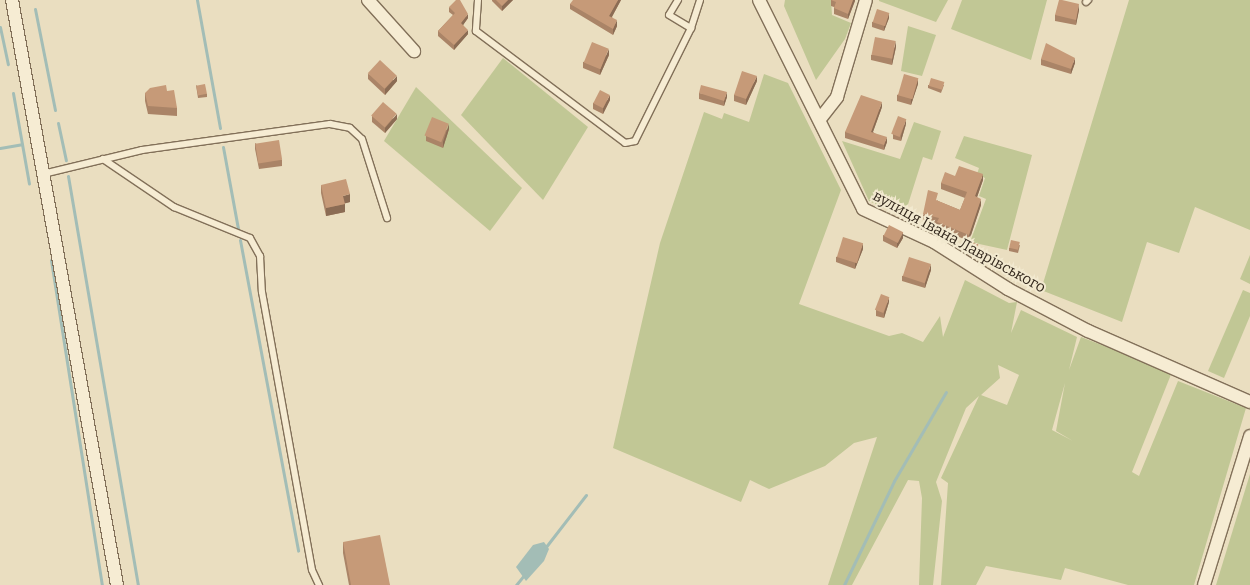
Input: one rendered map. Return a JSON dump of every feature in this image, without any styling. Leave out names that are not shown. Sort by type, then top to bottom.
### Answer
[{"type":"street","points":[[12,0],[117,585]]},
{"type":"street","points":[[368,0],[414,51]]},
{"type":"street","name":"вулиця Івана Лаврівського","points":[[759,0],[820,119],[863,209],[934,242],[1008,289],[1088,331],[1250,402]]},
{"type":"street","points":[[820,119],[837,97],[866,0]]},
{"type":"street","points":[[1204,585],[1250,436]]},
{"type":"lane","points":[[478,0],[476,31],[625,142],[635,141],[691,28],[700,0]]},
{"type":"lane","points":[[678,0],[669,15],[691,28]]},
{"type":"lane","points":[[42,174],[103,159],[309,123],[330,124],[350,128],[362,139],[388,218]]},
{"type":"lane","points":[[103,159],[174,207],[250,238],[260,256],[262,292],[312,570],[319,585]]},
{"type":"green space","points":[[785,0],[831,0],[832,15],[851,23],[845,39],[816,80],[784,6]]},
{"type":"green space","points":[[879,0],[948,0],[936,22],[879,1]]},
{"type":"green space","points":[[962,0],[1047,0],[1031,60],[951,29]]},
{"type":"green space","points":[[1129,0],[1250,0],[1250,230],[1195,207],[1179,253],[1147,242],[1122,322],[1041,290]]},
{"type":"green space","points":[[908,26],[936,35],[922,76],[901,71]]},
{"type":"green space","points":[[503,58],[588,127],[543,200],[461,115]]},
{"type":"green space","points":[[764,74],[788,83],[841,190],[799,304],[889,336],[902,333],[923,342],[940,316],[943,337],[965,280],[1009,303],[1017,302],[1011,333],[1021,310],[1077,337],[1069,370],[1081,337],[1172,372],[1132,472],[1139,476],[1178,381],[1246,408],[1194,585],[1128,585],[1065,568],[1061,580],[986,566],[976,585],[941,585],[948,483],[941,478],[979,396],[966,408],[936,482],[942,501],[933,585],[919,585],[922,498],[919,481],[908,480],[852,585],[828,585],[877,437],[854,443],[825,466],[769,489],[750,480],[741,502],[613,448],[660,243],[704,112],[722,119],[724,113],[749,122]],"holes":[[[998,365],[1019,375],[1007,405],[981,395],[1000,378]],[[1065,383],[1056,431],[1073,441],[1052,430]]]},
{"type":"green space","points":[[416,87],[522,188],[490,231],[384,141]]},
{"type":"green space","points":[[914,122],[941,131],[932,160],[923,157],[904,217],[869,201],[842,141],[900,159]]},
{"type":"green space","points":[[964,136],[1032,155],[1007,250],[970,242],[986,199],[979,196],[985,178],[977,174],[979,168],[955,158]]},
{"type":"green space","points":[[1250,255],[1250,284],[1240,279]]},
{"type":"green space","points":[[1243,290],[1250,293],[1250,316],[1224,378],[1208,371]]},
{"type":"green space","points":[[1250,474],[1250,585],[1216,585]]},
{"type":"water","points":[[544,542],[549,549],[544,561],[526,581],[516,567],[533,545]]},
{"type":"building","points":[[456,0],[460,0],[468,14],[461,23],[468,30],[454,45],[438,31],[455,13],[449,7]]},
{"type":"building","points":[[496,0],[508,0],[502,6]]},
{"type":"building","points":[[573,0],[618,0],[609,16],[617,20],[613,29],[570,4]]},
{"type":"building","points":[[831,0],[853,0],[848,14],[834,8],[836,2]]},
{"type":"building","points":[[1059,0],[1079,4],[1076,20],[1055,15]]},
{"type":"building","points":[[877,9],[889,13],[885,26],[873,22]]},
{"type":"building","points":[[875,37],[896,41],[892,59],[872,55]]},
{"type":"building","points":[[592,42],[609,49],[600,69],[584,62]]},
{"type":"building","points":[[1046,43],[1075,58],[1071,69],[1041,59]]},
{"type":"building","points":[[380,60],[397,76],[385,89],[368,73]]},
{"type":"building","points":[[742,71],[757,76],[746,99],[734,95]]},
{"type":"building","points":[[904,74],[918,78],[912,99],[898,95]]},
{"type":"building","points":[[931,78],[944,82],[942,90],[929,86]]},
{"type":"building","points":[[205,84],[207,94],[198,96],[196,86]]},
{"type":"building","points":[[166,85],[167,91],[174,90],[177,108],[148,106],[145,93],[150,88]]},
{"type":"building","points":[[701,85],[727,92],[724,101],[699,93]]},
{"type":"building","points":[[600,90],[610,95],[603,108],[593,103]]},
{"type":"building","points":[[861,95],[882,102],[871,132],[887,137],[884,145],[845,132]]},
{"type":"building","points":[[383,102],[397,114],[385,127],[371,116]]},
{"type":"building","points":[[898,116],[906,119],[900,137],[891,134]]},
{"type":"building","points":[[432,117],[449,124],[441,142],[425,136]]},
{"type":"building","points":[[279,140],[282,160],[258,164],[255,144]]},
{"type":"building","points":[[959,166],[983,174],[975,196],[981,199],[969,235],[937,222],[939,218],[923,214],[928,190],[938,193],[936,200],[960,210],[967,192],[941,183],[945,172],[955,176]]},
{"type":"building","points":[[346,179],[350,194],[343,196],[345,204],[326,208],[321,185]]},
{"type":"building","points":[[889,225],[903,232],[898,243],[884,236]]},
{"type":"building","points":[[843,237],[863,243],[857,263],[837,257]]},
{"type":"building","points":[[1011,240],[1020,242],[1018,250],[1009,248]]},
{"type":"building","points":[[970,241],[978,244],[975,254],[966,250]]},
{"type":"building","points":[[909,257],[931,264],[925,283],[903,276]]},
{"type":"building","points":[[881,294],[889,297],[883,313],[875,310]]},
{"type":"building","points":[[380,535],[390,585],[351,585],[343,542]]},
{"type":"waterway","points":[[197,0],[220,128]]},
{"type":"waterway","points":[[35,9],[55,110]]},
{"type":"waterway","points":[[0,27],[8,64]]},
{"type":"waterway","points":[[13,93],[29,184]]},
{"type":"waterway","points":[[58,123],[66,160]]},
{"type":"waterway","points":[[0,148],[22,144]]},
{"type":"waterway","points":[[223,147],[238,229]]},
{"type":"waterway","points":[[68,176],[138,585]]},
{"type":"waterway","points":[[240,240],[298,551]]},
{"type":"waterway","points":[[51,260],[102,585]]},
{"type":"waterway","points":[[844,585],[894,481],[946,392]]},
{"type":"waterway","points":[[545,548],[586,495]]},
{"type":"waterway","points":[[516,585],[524,575]]}]
